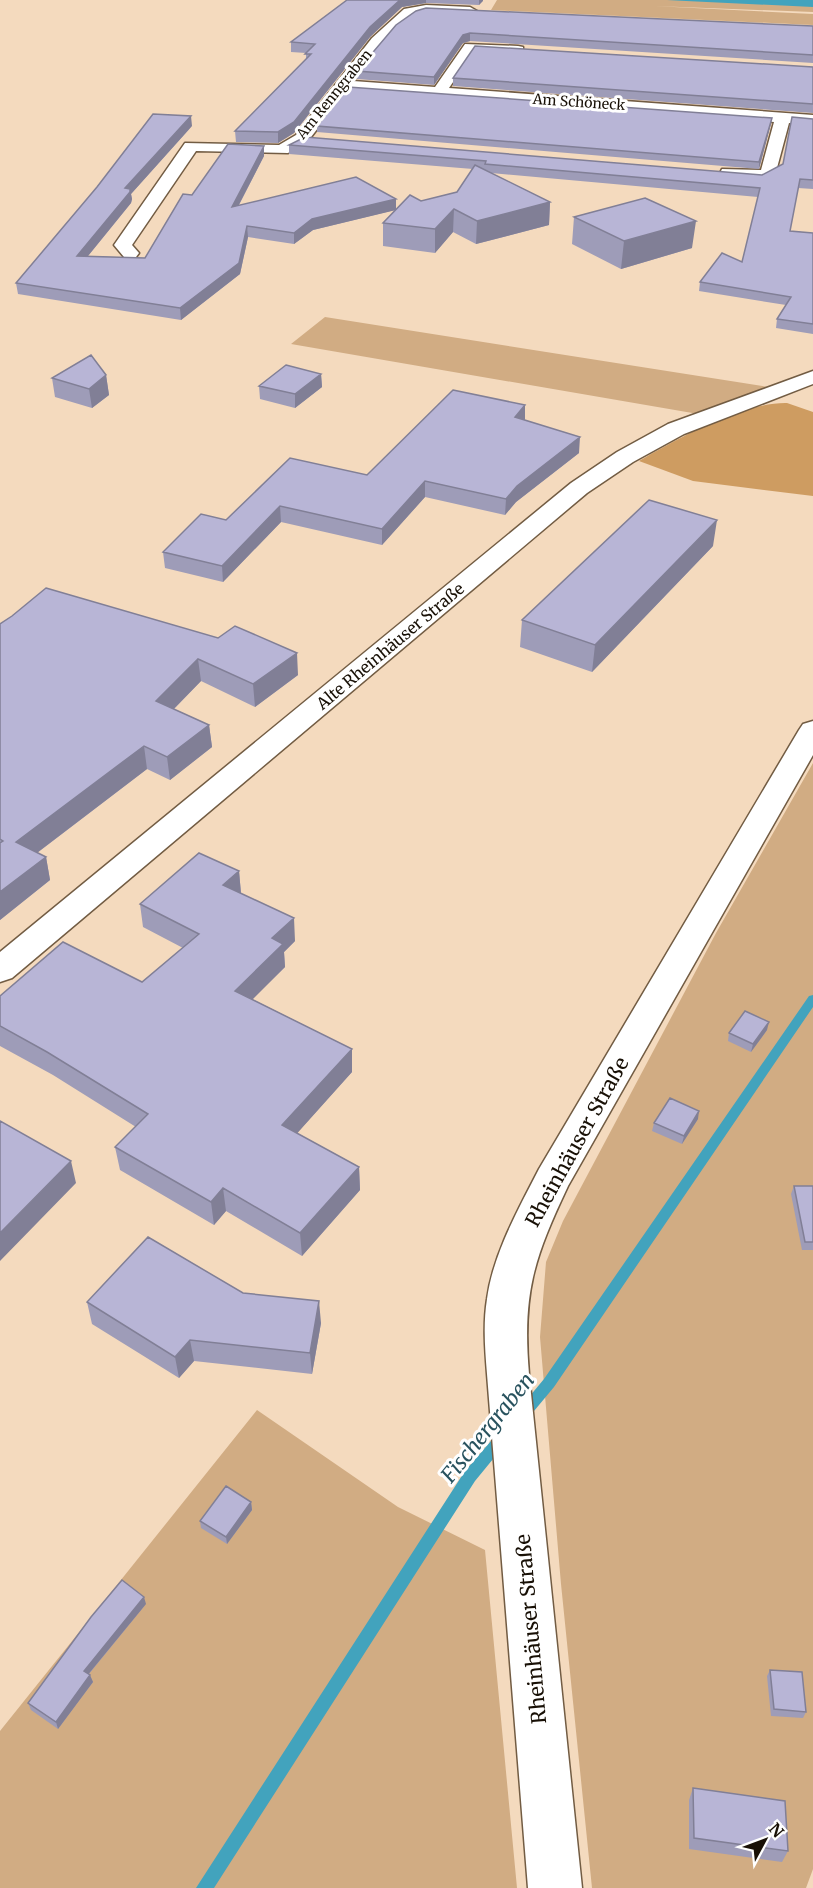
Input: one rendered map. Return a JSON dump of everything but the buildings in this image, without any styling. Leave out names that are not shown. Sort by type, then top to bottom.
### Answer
[{"type":"street","name":"Am Renngraben","points":[[130,253],[123,245],[191,146],[282,150],[302,138],[377,41],[409,12],[416,9],[483,12]]},
{"type":"street","points":[[439,92],[470,47],[528,51]]},
{"type":"street","name":"Am Schöneck","points":[[344,85],[813,120]]},
{"type":"street","points":[[683,110],[691,91]]},
{"type":"street","points":[[714,172],[761,176],[771,172],[783,117]]},
{"type":"street","points":[[302,138],[325,140]]},
{"type":"street","name":"Alte Rheinhäuser Straße","points":[[0,970],[579,488],[625,457],[676,429],[813,377]]},
{"type":"street","name":"Rheinhäuser Straße","points":[[555,1888],[510,1396],[506,1328],[509,1288],[526,1233],[558,1170],[813,730]]},
{"type":"shaded area","points":[[497,0],[813,0],[813,12],[654,6],[813,14],[813,25],[491,10]]},
{"type":"shaded area","points":[[325,317],[768,387],[704,415],[291,344]]},
{"type":"shaded area","points":[[787,403],[813,412],[813,496],[693,481],[639,461],[731,415],[770,404]]},
{"type":"shaded area","points":[[813,763],[813,1869],[806,1888],[592,1888],[561,1584],[540,1337],[546,1262],[563,1221],[716,933]]},
{"type":"shaded area","points":[[257,1410],[398,1507],[485,1550],[517,1888],[0,1888],[0,1731]]},
{"type":"water","points":[[667,0],[813,0],[813,7],[686,1]]},
{"type":"waterway","name":"Fischergraben","points":[[524,1413],[549,1383],[813,999]]},
{"type":"waterway","name":"Fischergraben","points":[[204,1888],[470,1476],[502,1438]]}]
